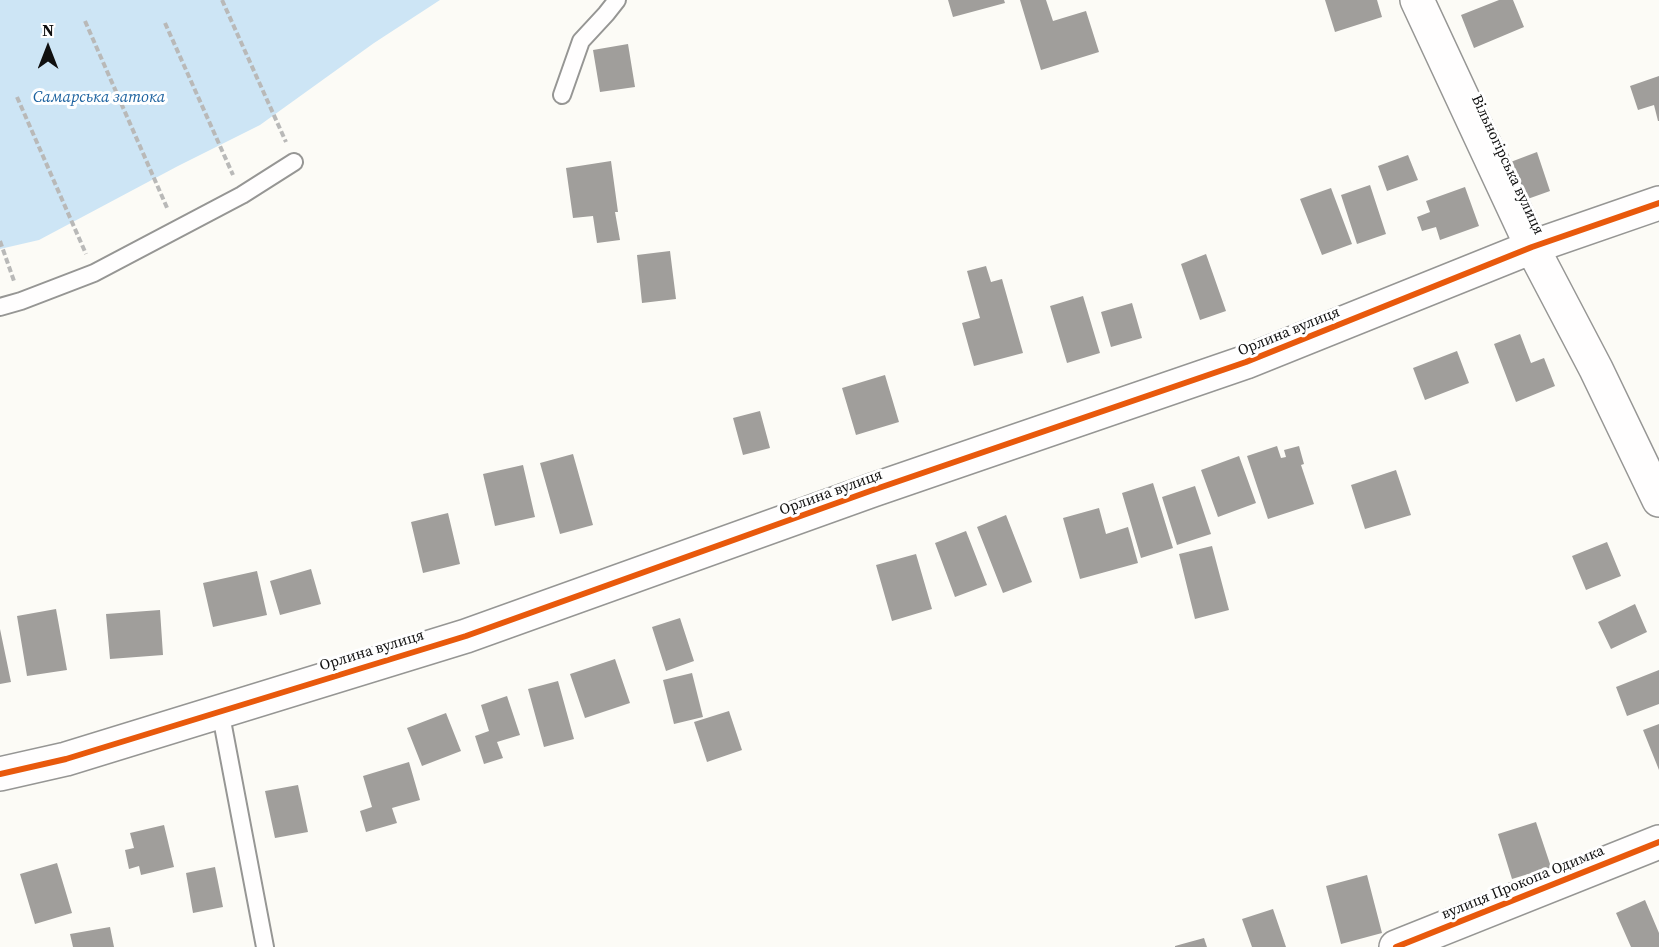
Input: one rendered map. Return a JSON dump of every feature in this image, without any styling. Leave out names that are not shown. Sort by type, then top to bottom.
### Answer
[{"type":"street","name":"Вільногірська вулиця","points":[[1417,0],[1532,247],[1596,369],[1659,500]]},
{"type":"street","name":"Орлина вулиця","points":[[0,774],[66,759],[466,636],[873,490],[1246,362],[1532,247],[1659,203]]},
{"type":"street","name":"вулиця Прокопа Одимка","points":[[1396,947],[1659,842]]},
{"type":"lane","points":[[562,94],[581,41],[616,0]]},
{"type":"lane","points":[[0,307],[21,302],[94,273],[242,195],[294,162]]},
{"type":"lane","points":[[220,710],[266,947]]},
{"type":"path","points":[[222,0],[294,162]]},
{"type":"path","points":[[85,21],[176,230]]},
{"type":"path","points":[[165,23],[242,195]]},
{"type":"path","points":[[18,97],[94,273]]},
{"type":"path","points":[[0,241],[21,302]]},
{"type":"water","name":"Самарська затока","points":[[0,0],[440,0],[374,43],[260,125],[39,240],[0,249]]},
{"type":"building","points":[[948,0],[1004,0],[1005,3],[953,17]]},
{"type":"building","points":[[1020,0],[1046,0],[1053,21],[1086,11],[1099,52],[1041,70]]},
{"type":"building","points":[[1325,0],[1377,0],[1382,17],[1335,32]]},
{"type":"building","points":[[1499,0],[1513,0],[1524,27],[1474,48],[1461,15]]},
{"type":"building","points":[[628,44],[635,87],[600,92],[593,50]]},
{"type":"building","points":[[1659,76],[1658,121],[1654,105],[1638,110],[1630,86]]},
{"type":"building","points":[[1537,152],[1550,191],[1522,201],[1508,163]]},
{"type":"building","points":[[1408,155],[1418,180],[1387,191],[1378,166]]},
{"type":"building","points":[[611,161],[620,240],[597,243],[593,216],[573,218],[566,168]]},
{"type":"building","points":[[1370,185],[1386,234],[1357,244],[1341,195]]},
{"type":"building","points":[[1465,187],[1479,226],[1440,240],[1436,227],[1422,231],[1417,217],[1430,212],[1426,201]]},
{"type":"building","points":[[1331,188],[1352,244],[1322,255],[1300,199]]},
{"type":"building","points":[[670,251],[676,299],[642,303],[637,255]]},
{"type":"building","points":[[1206,254],[1226,311],[1200,320],[1181,264]]},
{"type":"building","points":[[986,266],[991,282],[1002,279],[1023,353],[974,366],[962,323],[980,318],[967,271]]},
{"type":"building","points":[[1083,296],[1100,353],[1067,363],[1050,306]]},
{"type":"building","points":[[1132,303],[1142,338],[1111,347],[1101,312]]},
{"type":"building","points":[[1520,334],[1531,363],[1544,358],[1555,386],[1516,402],[1494,344]]},
{"type":"building","points":[[1457,351],[1469,383],[1425,400],[1413,368]]},
{"type":"building","points":[[885,375],[899,422],[856,435],[842,388]]},
{"type":"building","points":[[760,411],[770,448],[743,455],[733,418]]},
{"type":"building","points":[[1277,446],[1281,458],[1286,457],[1284,450],[1299,446],[1304,464],[1301,465],[1314,504],[1268,519],[1247,456]]},
{"type":"building","points":[[573,454],[593,525],[560,534],[540,463]]},
{"type":"building","points":[[1239,456],[1256,503],[1218,517],[1201,470]]},
{"type":"building","points":[[523,465],[535,517],[495,526],[483,474]]},
{"type":"building","points":[[1396,470],[1411,515],[1365,529],[1351,485]]},
{"type":"building","points":[[1153,483],[1173,548],[1141,558],[1122,493]]},
{"type":"building","points":[[1195,486],[1211,534],[1177,545],[1162,497]]},
{"type":"building","points":[[1099,508],[1106,534],[1128,527],[1138,563],[1080,579],[1063,518]]},
{"type":"building","points":[[448,513],[460,564],[423,573],[411,522]]},
{"type":"building","points":[[1006,515],[1032,582],[1003,593],[977,527]]},
{"type":"building","points":[[966,531],[987,585],[955,597],[935,543]]},
{"type":"building","points":[[1607,542],[1621,576],[1586,590],[1572,556]]},
{"type":"building","points":[[1212,546],[1229,610],[1195,619],[1179,554]]},
{"type":"building","points":[[916,554],[932,609],[892,621],[876,565]]},
{"type":"building","points":[[311,569],[321,604],[280,615],[270,581]]},
{"type":"building","points":[[257,571],[267,615],[213,627],[203,583]]},
{"type":"building","points":[[1635,604],[1647,632],[1611,649],[1598,622]]},
{"type":"building","points":[[56,609],[67,670],[27,676],[17,616]]},
{"type":"building","points":[[160,610],[163,655],[110,659],[106,614]]},
{"type":"building","points":[[680,618],[694,661],[666,671],[652,627]]},
{"type":"building","points":[[0,629],[11,682],[0,684]]},
{"type":"building","points":[[615,659],[630,703],[585,718],[570,674]]},
{"type":"building","points":[[1659,670],[1659,704],[1627,716],[1616,687]]},
{"type":"building","points":[[692,673],[703,717],[674,724],[663,680]]},
{"type":"building","points":[[558,681],[574,739],[544,747],[528,689]]},
{"type":"building","points":[[507,696],[520,735],[497,742],[503,758],[484,764],[475,736],[489,731],[481,705]]},
{"type":"building","points":[[729,711],[742,750],[707,762],[694,722]]},
{"type":"building","points":[[446,713],[461,751],[422,766],[407,728]]},
{"type":"building","points":[[1659,724],[1659,770],[1643,730]]},
{"type":"building","points":[[409,762],[420,800],[392,808],[397,823],[366,832],[360,811],[372,807],[363,776]]},
{"type":"building","points":[[298,785],[308,832],[275,838],[265,791]]},
{"type":"building","points":[[1536,822],[1551,867],[1512,879],[1498,834]]},
{"type":"building","points":[[164,825],[174,867],[141,875],[139,866],[129,869],[125,850],[134,848],[130,833]]},
{"type":"building","points":[[57,863],[72,913],[35,924],[20,874]]},
{"type":"building","points":[[215,867],[223,907],[193,913],[186,873]]},
{"type":"building","points":[[1367,875],[1382,933],[1341,944],[1326,886]]},
{"type":"building","points":[[1645,900],[1659,933],[1659,947],[1631,947],[1616,913]]},
{"type":"building","points":[[1273,909],[1286,947],[1252,947],[1242,919]]},
{"type":"building","points":[[110,927],[114,947],[73,947],[70,934]]},
{"type":"building","points":[[1204,938],[1207,947],[1175,947],[1175,946]]},
{"type":"cycle path","points":[[0,774],[66,759],[466,636],[873,490],[1246,362],[1532,247],[1659,203]]},
{"type":"cycle path","points":[[1396,947],[1659,842]]}]
